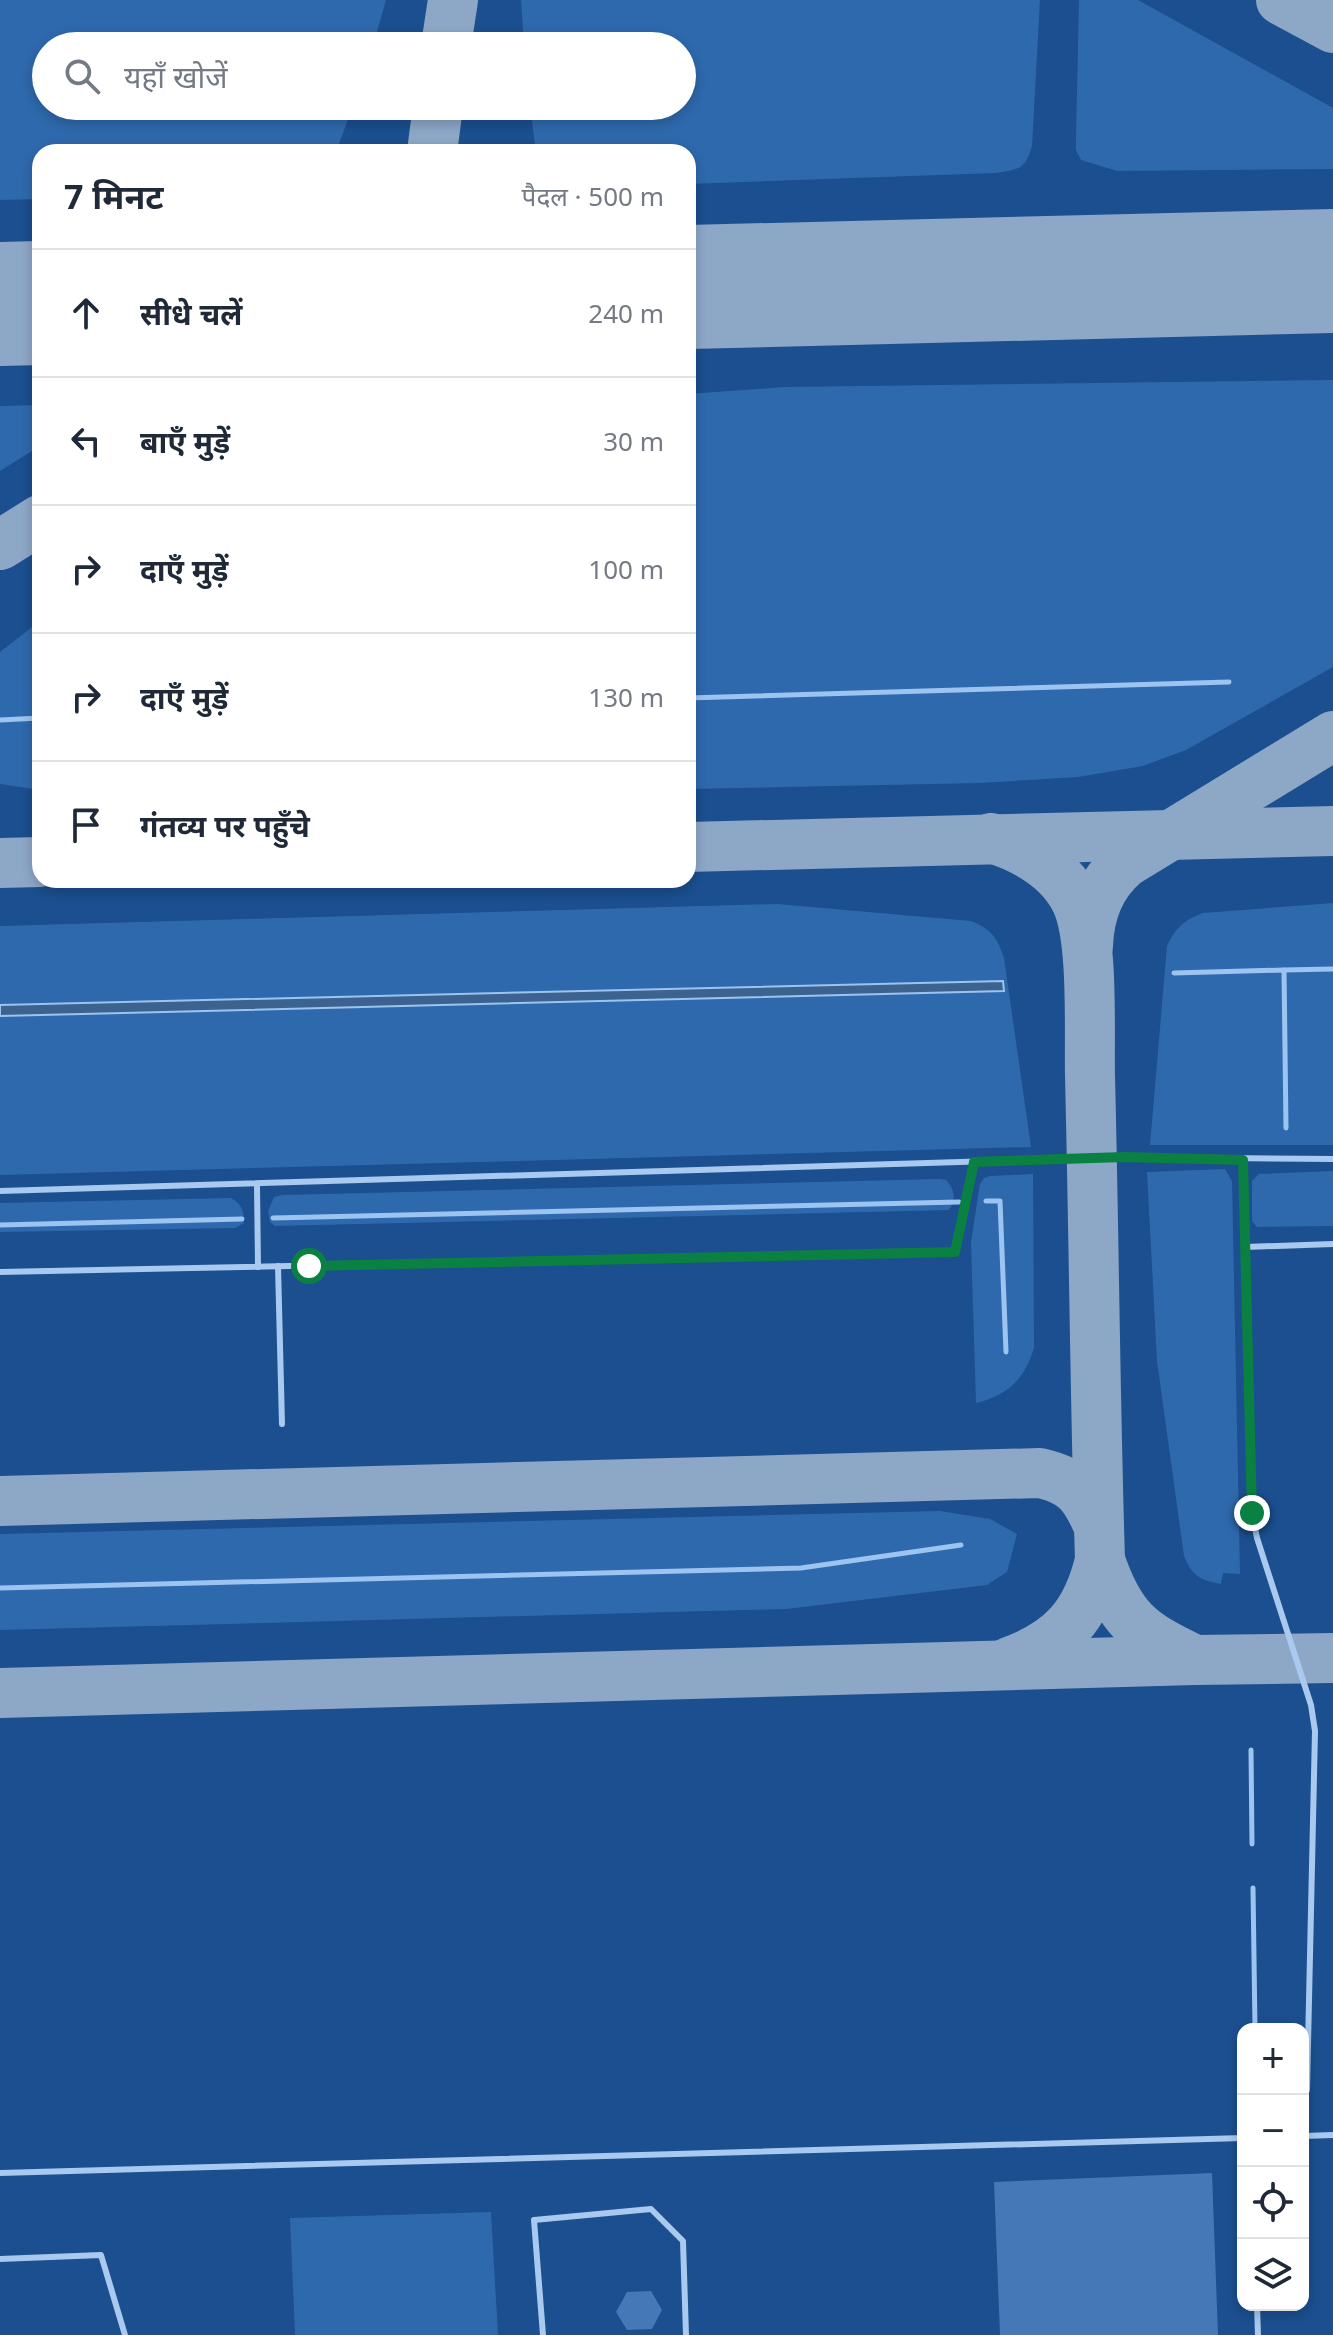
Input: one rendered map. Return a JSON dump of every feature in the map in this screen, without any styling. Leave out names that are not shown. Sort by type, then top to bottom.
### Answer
[{"type":"lane","points":[[0,1191],[1124,1157],[1333,1159]]},
{"type":"lane","points":[[1243,1160],[1252,1513],[1257,1538],[1311,1705],[1315,1731],[1308,2023]]},
{"type":"lane","points":[[0,1272],[955,1252],[974,1162]]},
{"type":"lane","points":[[257,1185],[258,1267]]},
{"type":"lane","points":[[1245,1247],[1333,1244]]},
{"type":"lane","points":[[278,1266],[282,1424]]},
{"type":"lane","points":[[1309,2136],[1333,2135]]},
{"type":"lane","points":[[0,2173],[1237,2138]]},
{"type":"lane","points":[[543,2335],[534,2220],[651,2209],[683,2241],[686,2335]]},
{"type":"lane","points":[[0,2259],[101,2255],[125,2335]]},
{"type":"lane","points":[[1257,2311],[1258,2335]]},
{"type":"shaded area","points":[[0,0],[386,0],[377,32],[32,32],[32,120],[348,120],[339,144],[32,144],[32,199],[0,200]]},
{"type":"shaded area","points":[[521,0],[1040,0],[1032,146],[1027,160],[1020,167],[996,173],[696,184],[696,144],[535,144],[532,120],[696,120],[696,32],[523,32]]},
{"type":"shaded area","points":[[1079,0],[1138,0],[1333,108],[1333,169],[1117,171],[1081,160],[1076,150]]},
{"type":"shaded area","points":[[1333,380],[1333,667],[1186,750],[1143,766],[1078,777],[980,783],[696,789],[696,393],[785,387]]},
{"type":"shaded area","points":[[32,405],[32,451],[0,471],[0,406]]},
{"type":"shaded area","points":[[32,627],[32,789],[0,784],[0,652]]},
{"type":"shaded area","points":[[1333,903],[1333,1145],[1150,1145],[1167,946],[1177,929],[1203,913]]},
{"type":"shaded area","points":[[777,904],[971,921],[984,927],[996,939],[1004,958],[1031,1147],[0,1175],[0,926]]},
{"type":"shaded area","points":[[1003,981],[1004,991],[0,1016],[0,1005]]},
{"type":"shaded area","points":[[1225,1169],[1232,1181],[1240,1574],[1223,1573],[1221,1584],[1198,1576],[1184,1556],[1157,1361],[1147,1172]]},
{"type":"shaded area","points":[[1333,1171],[1333,1226],[1257,1227],[1252,1221],[1252,1181],[1259,1174]]},
{"type":"shaded area","points":[[1033,1174],[1034,1348],[1020,1377],[1006,1391],[976,1403],[971,1242],[980,1184],[990,1176]]},
{"type":"shaded area","points":[[946,1180],[953,1191],[954,1198],[949,1210],[275,1226],[270,1222],[268,1211],[274,1197],[282,1195]]},
{"type":"shaded area","points":[[231,1198],[244,1215],[244,1223],[235,1228],[0,1232],[0,1203]]},
{"type":"shaded area","points":[[940,1511],[990,1519],[1017,1534],[1007,1572],[987,1585],[786,1609],[0,1630],[0,1534]]},
{"type":"shaded area","points":[[491,2212],[498,2335],[295,2335],[290,2218]]},
{"type":"building","points":[[1212,2173],[1218,2335],[1000,2335],[994,2182]]},
{"type":"building","points":[[651,2291],[662,2310],[652,2329],[627,2330],[616,2312],[627,2292]]},
{"type":"waterway","points":[[696,698],[1229,682]]},
{"type":"waterway","points":[[0,720],[32,718]]},
{"type":"waterway","points":[[1284,970],[1333,969]]},
{"type":"waterway","points":[[1174,973],[1284,970],[1286,1128]]},
{"type":"waterway","points":[[986,1201],[1000,1201],[1006,1352]]},
{"type":"waterway","points":[[273,1218],[959,1202]]},
{"type":"waterway","points":[[0,1225],[242,1219]]},
{"type":"waterway","points":[[0,1588],[801,1568],[961,1545]]},
{"type":"waterway","points":[[1251,1750],[1252,1844]]},
{"type":"waterway","points":[[1253,1888],[1255,2023]]},
{"type":"taxiway","points":[[448,32],[453,0]]},
{"type":"taxiway","points":[[1281,0],[1333,28]]},
{"type":"taxiway","points":[[433,144],[436,120]]},
{"type":"taxiway","points":[[696,291],[733,286]]},
{"type":"taxiway","points":[[0,545],[32,525]]},
{"type":"taxiway","points":[[1088,946],[1098,900],[1109,880],[1125,863],[1333,736]]},
{"type":"taxiway","points":[[696,847],[1333,831]]},
{"type":"taxiway","points":[[991,838],[1040,861],[1069,889],[1082,918],[1089,986],[1100,1560],[1088,1596],[1070,1624],[1044,1646],[1009,1662]]},
{"type":"taxiway","points":[[0,863],[32,862]]},
{"type":"taxiway","points":[[0,1501],[1040,1473],[1062,1480],[1077,1491],[1089,1506],[1099,1527]]},
{"type":"taxiway","points":[[1100,1560],[1116,1597],[1134,1623],[1160,1642],[1195,1660]]},
{"type":"taxiway","points":[[0,1693],[1333,1658]]},
{"type":"runway","points":[[696,287],[1333,271]]},
{"type":"runway","points":[[0,304],[32,303]]},
{"type":"route","points":[[309,1266],[955,1252],[974,1162],[1124,1157],[1243,1160],[1252,1513]]}]
